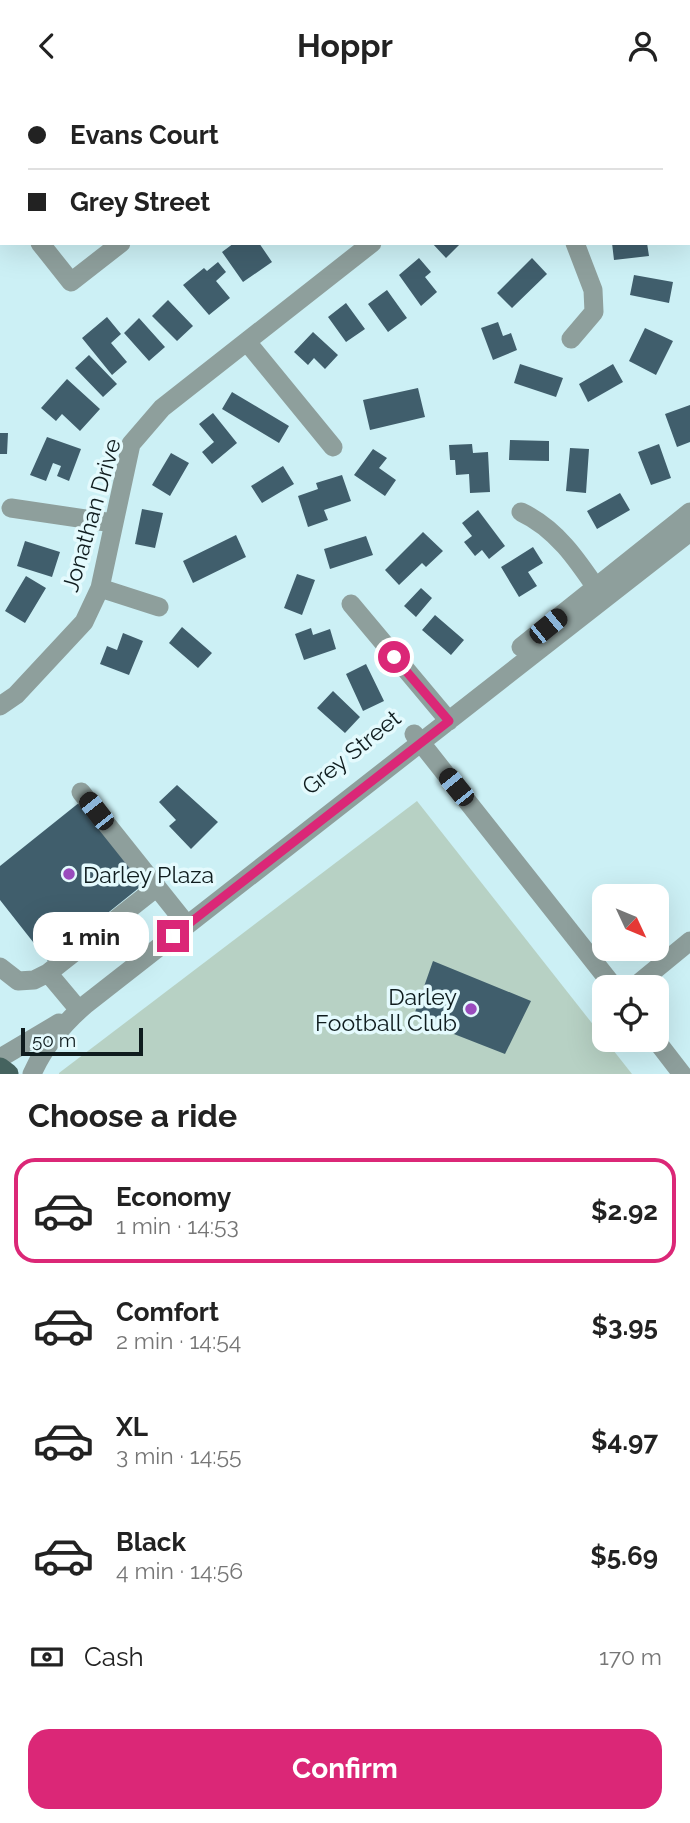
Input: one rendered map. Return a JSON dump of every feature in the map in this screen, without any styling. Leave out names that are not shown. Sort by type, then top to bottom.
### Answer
[{"type":"main road","points":[[0,1068],[8,1074]]},
{"type":"street","points":[[42,245],[71,282],[118,245]]},
{"type":"street","name":"Jonathan Drive","points":[[0,706],[16,695],[61,650],[84,622],[100,588],[131,444],[162,408],[369,245]]},
{"type":"street","points":[[571,339],[594,312],[593,290],[576,245]]},
{"type":"street","points":[[247,342],[332,447]]},
{"type":"street","points":[[11,508],[113,523]]},
{"type":"street","points":[[521,512],[541,521],[557,536],[600,593]]},
{"type":"street","name":"Grey Street","points":[[0,1058],[79,1010],[600,593],[690,512]]},
{"type":"street","name":"Grey Street","points":[[600,593],[690,532]]},
{"type":"street","points":[[100,588],[159,607]]},
{"type":"street","points":[[351,604],[445,716]]},
{"type":"street","points":[[417,738],[605,975]]},
{"type":"street","points":[[81,792],[185,923]]},
{"type":"street","points":[[0,967],[18,981],[34,980],[48,973],[157,887]]},
{"type":"street","points":[[649,975],[690,941]]},
{"type":"street","points":[[48,973],[79,1010]]},
{"type":"street","name":"Grey Street","points":[[32,1074],[50,1041],[79,1010]]},
{"type":"street","points":[[665,1052],[682,1074]]},
{"type":"green space","points":[[417,801],[592,1023],[592,1052],[615,1052],[632,1074],[59,1074]]},
{"type":"building","points":[[231,245],[260,245],[272,262],[243,282],[222,252]]},
{"type":"building","points":[[434,245],[459,245],[446,258]]},
{"type":"building","points":[[612,245],[647,245],[649,256],[614,260]]},
{"type":"building","points":[[419,258],[431,272],[425,277],[437,292],[421,306],[399,275]]},
{"type":"building","points":[[532,258],[547,274],[512,308],[497,293]]},
{"type":"building","points":[[218,262],[226,272],[216,281],[230,298],[209,315],[183,285],[204,268],[207,271]]},
{"type":"building","points":[[634,275],[673,282],[669,303],[630,295]]},
{"type":"building","points":[[387,290],[407,318],[388,332],[368,304]]},
{"type":"building","points":[[168,300],[193,326],[177,341],[152,316]]},
{"type":"building","points":[[346,303],[365,329],[346,342],[328,317]]},
{"type":"building","points":[[107,317],[121,334],[111,343],[127,362],[112,375],[82,338]]},
{"type":"building","points":[[139,318],[165,347],[149,361],[124,333]]},
{"type":"building","points":[[498,322],[503,336],[511,333],[517,350],[493,360],[481,328]]},
{"type":"building","points":[[645,328],[673,341],[656,375],[629,361]]},
{"type":"building","points":[[313,332],[338,355],[325,369],[314,358],[308,365],[294,352]]},
{"type":"building","points":[[89,355],[117,384],[103,397],[75,368]]},
{"type":"building","points":[[520,364],[563,378],[556,397],[514,383]]},
{"type":"building","points":[[613,364],[623,382],[588,402],[579,384]]},
{"type":"building","points":[[67,379],[100,409],[80,431],[62,414],[56,421],[41,408]]},
{"type":"building","points":[[418,388],[425,417],[370,430],[363,400]]},
{"type":"building","points":[[232,392],[289,426],[279,443],[222,409]]},
{"type":"building","points":[[690,405],[690,442],[677,447],[665,414]]},
{"type":"building","points":[[213,413],[237,443],[212,464],[202,452],[214,442],[199,424]]},
{"type":"building","points":[[0,433],[8,433],[7,454],[0,454]]},
{"type":"building","points":[[47,437],[81,449],[69,481],[57,476],[61,466],[53,463],[46,481],[30,475]]},
{"type":"building","points":[[510,440],[549,441],[549,461],[509,460]]},
{"type":"building","points":[[472,444],[473,453],[488,452],[490,492],[470,493],[469,474],[456,475],[455,460],[450,460],[449,445]]},
{"type":"building","points":[[659,444],[671,478],[651,485],[638,452]]},
{"type":"building","points":[[570,448],[589,449],[586,493],[566,491]]},
{"type":"building","points":[[373,449],[387,458],[379,468],[396,480],[385,496],[354,475]]},
{"type":"building","points":[[171,453],[189,463],[170,496],[152,485]]},
{"type":"building","points":[[283,466],[294,484],[262,503],[251,486]]},
{"type":"building","points":[[342,475],[351,501],[324,510],[328,520],[308,527],[298,496],[318,489],[316,483]]},
{"type":"building","points":[[620,493],[630,510],[597,529],[587,511]]},
{"type":"building","points":[[142,509],[163,513],[155,548],[135,544]]},
{"type":"building","points":[[478,510],[505,546],[489,559],[482,550],[475,556],[464,542],[472,536],[462,523]]},
{"type":"building","points":[[423,532],[443,551],[426,567],[422,563],[399,585],[385,570]]},
{"type":"building","points":[[236,535],[246,557],[193,583],[183,561]]},
{"type":"building","points":[[366,536],[373,555],[330,569],[324,549]]},
{"type":"building","points":[[25,541],[60,552],[52,577],[17,566]]},
{"type":"building","points":[[533,547],[543,563],[528,572],[537,586],[519,597],[501,567]]},
{"type":"building","points":[[297,574],[315,580],[302,615],[284,608]]},
{"type":"building","points":[[26,576],[46,588],[25,623],[5,611]]},
{"type":"building","points":[[421,588],[432,598],[416,617],[404,606]]},
{"type":"building","points":[[435,615],[464,640],[451,655],[422,630]]},
{"type":"building","points":[[182,627],[212,653],[198,668],[169,643]]},
{"type":"building","points":[[311,628],[313,635],[330,629],[336,649],[304,660],[295,634]]},
{"type":"building","points":[[123,633],[143,641],[129,675],[100,664],[107,646],[117,650]]},
{"type":"building","points":[[366,664],[384,701],[363,711],[346,674]]},
{"type":"building","points":[[333,691],[360,717],[345,733],[317,708]]},
{"type":"building","points":[[177,785],[218,822],[191,849],[169,826],[176,820],[159,802]]},
{"type":"building","name":"Darley Plaza","points":[[80,802],[145,883],[48,961],[0,900],[0,866]]},
{"type":"building","name":"Darley Football Club","points":[[433,961],[531,1001],[505,1054],[413,1018]]},
{"type":"place","name":"Darley Plaza","points":[[69,874]]},
{"type":"place","name":"Darley Football Club","points":[[471,1009]]},
{"type":"route","points":[[173,936],[449,721],[394,657]]}]
